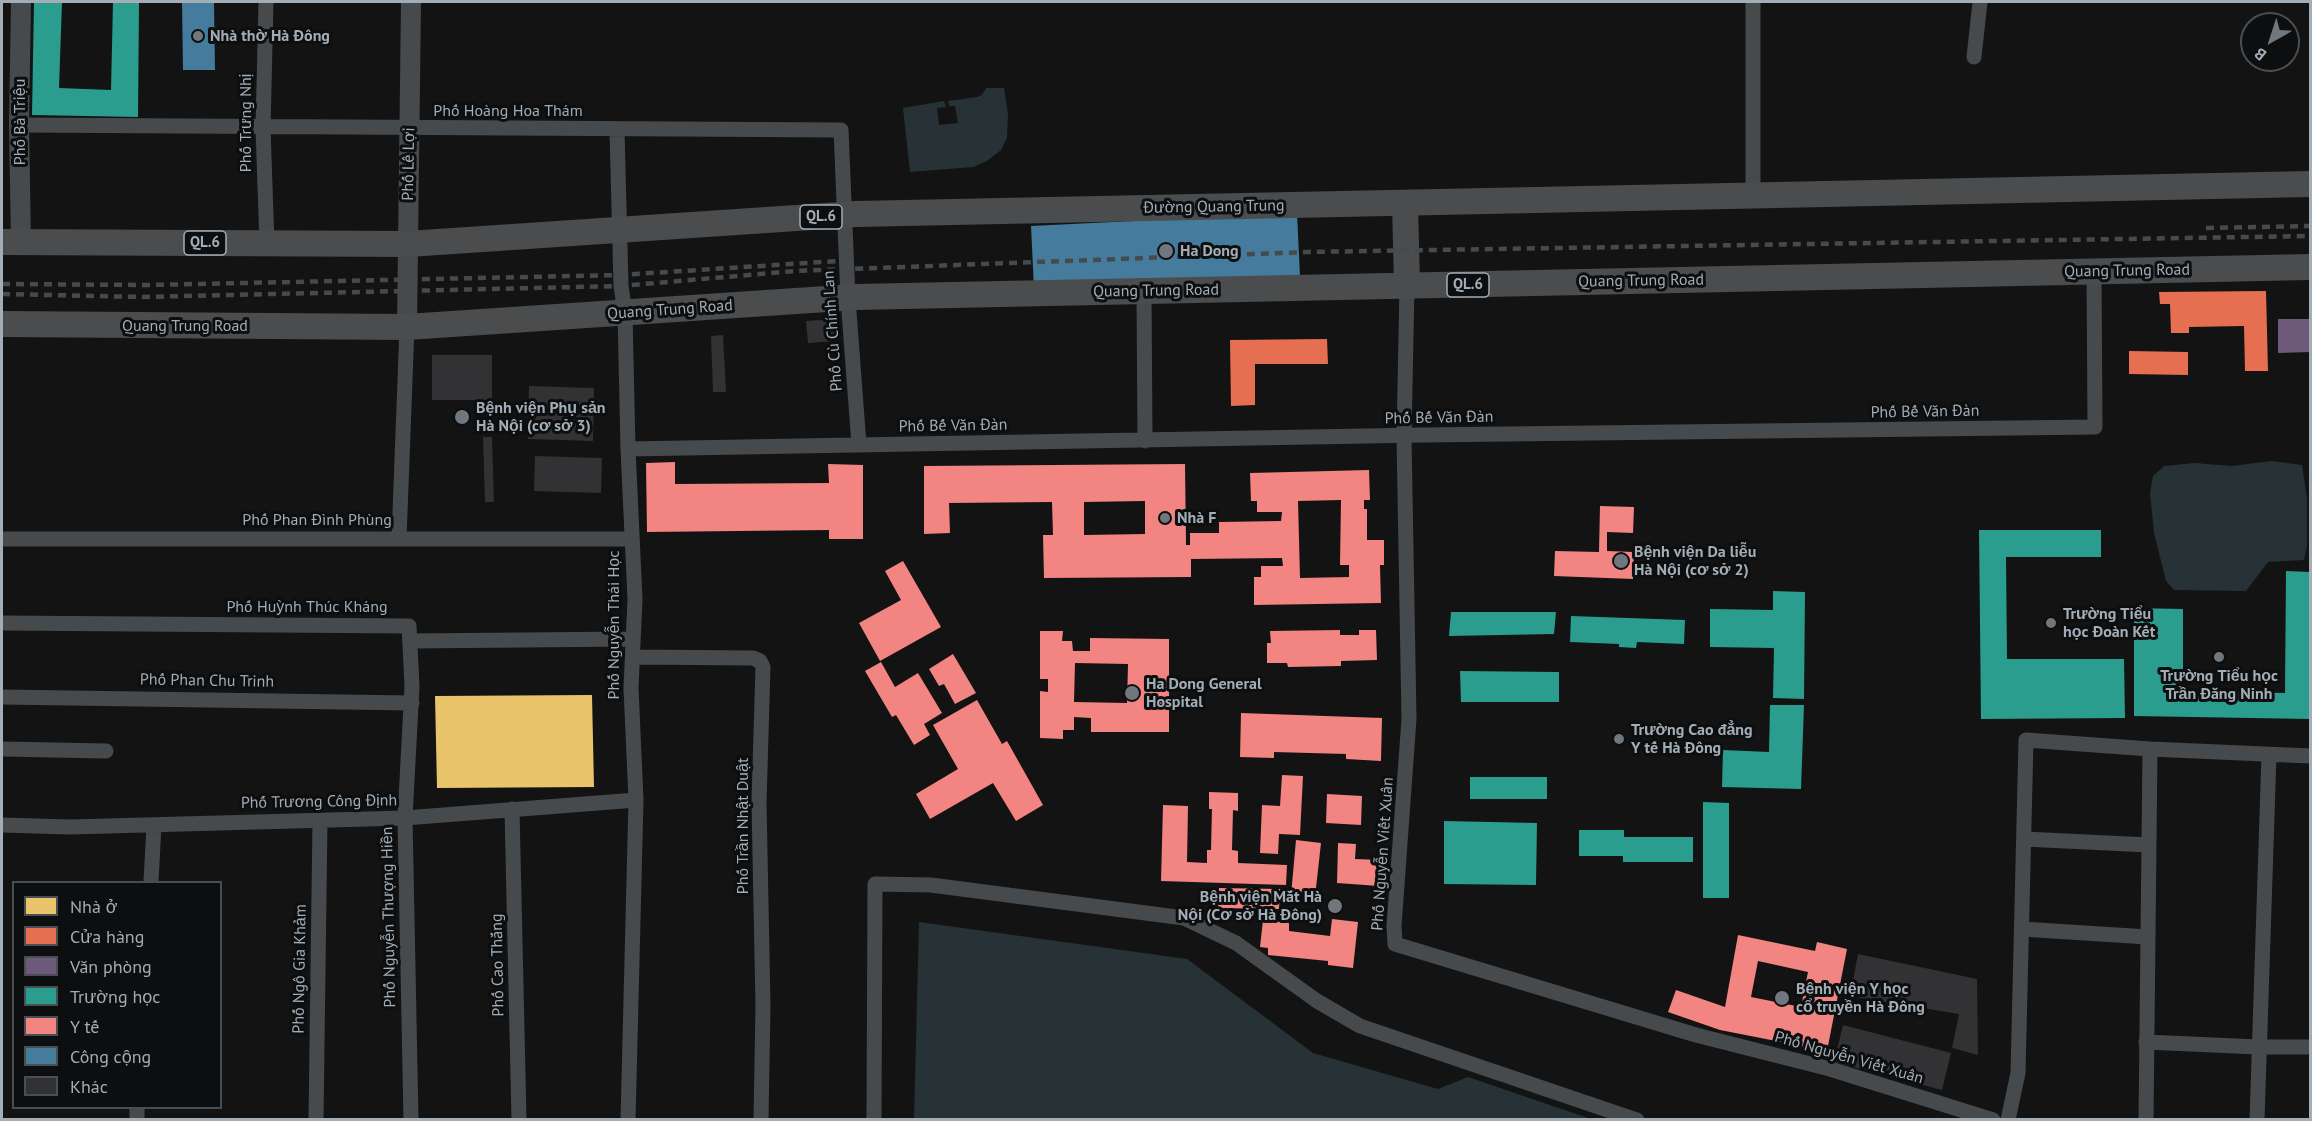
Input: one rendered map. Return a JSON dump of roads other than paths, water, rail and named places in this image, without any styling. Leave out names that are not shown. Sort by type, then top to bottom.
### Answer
[{"type":"highway","points":[[1407,286],[1405,203],[2310,184]]},
{"type":"highway","name":"Đường Quang Trung","points":[[846,215],[1405,203]]},
{"type":"highway","name":"QL.6","points":[[11,242],[408,244],[846,215]]},
{"type":"highway","name":"Quang Trung Road","points":[[2,324],[407,327],[848,298],[2310,267]]},
{"type":"street","name":"Phố Bà Triệu","points":[[11,242],[19,125],[21,2]]},
{"type":"street","name":"Phố Trưng Nhị","points":[[266,2],[262,128],[267,244]]},
{"type":"street","name":"Phố Lê Lợi","points":[[407,327],[411,2]]},
{"type":"street","points":[[1753,2],[1753,196]]},
{"type":"street","points":[[1974,57],[1980,2]]},
{"type":"street","name":"Phố Hoàng Hoa Thám","points":[[19,125],[841,130],[846,215]]},
{"type":"street","name":"Phố Nguyễn Thái Học","points":[[617,130],[634,599],[631,688],[636,800],[628,1119]]},
{"type":"street","name":"Phố Cù Chính Lan","points":[[846,215],[848,298],[859,445]]},
{"type":"street","name":"Phố Bế Văn Đàn","points":[[627,449],[2095,427],[2094,272]]},
{"type":"street","name":"Phố Nguyễn Viết Xuân","points":[[1407,286],[1404,437],[1409,719],[1394,926],[1395,944],[1696,1035],[1830,1069],[1993,1119]]},
{"type":"street","points":[[1144,291],[1145,441]]},
{"type":"street","points":[[399,539],[407,327]]},
{"type":"street","name":"Phố Phan Đình Phùng","points":[[2,539],[632,539]]},
{"type":"street","name":"Phố Huỳnh Thúc Kháng","points":[[2,623],[409,626],[410,641]]},
{"type":"street","points":[[410,641],[633,639]]},
{"type":"street","name":"Phố Nguyễn Thượng Hiền","points":[[410,641],[412,703],[405,818],[411,1119]]},
{"type":"street","name":"Phố Trần Nhật Duật","points":[[633,657],[753,658],[760,661],[763,667],[759,802],[763,1006],[761,1119]]},
{"type":"street","name":"Phố Phan Chu Trinh","points":[[2,697],[412,703]]},
{"type":"street","points":[[2008,1119],[2018,1073],[2026,740],[2150,749],[2310,756]]},
{"type":"street","points":[[2,749],[106,751]]},
{"type":"street","points":[[2146,1119],[2150,749]]},
{"type":"street","points":[[2257,1119],[2269,755]]},
{"type":"street","name":"Phố Trương Công Định","points":[[2,825],[70,827],[405,818],[636,800]]},
{"type":"street","name":"Phố Cao Thắng","points":[[512,809],[519,1119]]},
{"type":"street","name":"Phố Ngô Gia Khảm","points":[[316,1119],[320,820]]},
{"type":"street","points":[[151,881],[154,825]]},
{"type":"street","points":[[2024,840],[2149,844]]},
{"type":"street","points":[[873,1119],[874,884],[931,885],[1184,918],[1236,943],[1317,1001],[1360,1026],[1637,1119]]},
{"type":"street","points":[[2022,929],[2148,937]]},
{"type":"street","points":[[2146,1042],[2310,1047]]},
{"type":"railway","points":[[2206,228],[2310,226]]},
{"type":"railway","points":[[2,294],[142,297],[621,286],[795,271],[1307,252],[2310,236]]},
{"type":"railway","points":[[2,284],[149,285],[620,275],[838,261]]},
{"type":"place","name":"Nhà thờ Hà Đông","points":[[198,36]]},
{"type":"place","name":"Ha Dong","points":[[1166,251]]},
{"type":"place","name":"Bệnh viện Phụ sản Hà Nội (cơ sở 3)","points":[[462,417]]},
{"type":"place","name":"Nhà F","points":[[1165,518]]},
{"type":"place","name":"Bệnh viện Da liễu Hà Nội (cơ sở 2)","points":[[1621,561]]},
{"type":"place","name":"Trường Tiểu học Đoàn Kết","points":[[2051,623]]},
{"type":"place","name":"Trường Tiểu học Trần Đăng Ninh","points":[[2219,657]]},
{"type":"place","name":"Ha Dong General Hospital","points":[[1132,693]]},
{"type":"place","name":"Trường Cao đẳng Y tế Hà Đông","points":[[1619,739]]},
{"type":"place","name":"Bệnh viện Mắt Hà Nội (Cơ sở Hà Đông)","points":[[1335,906]]},
{"type":"place","name":"Bệnh viện Y học cổ truyền Hà Đông","points":[[1782,998]]}]
